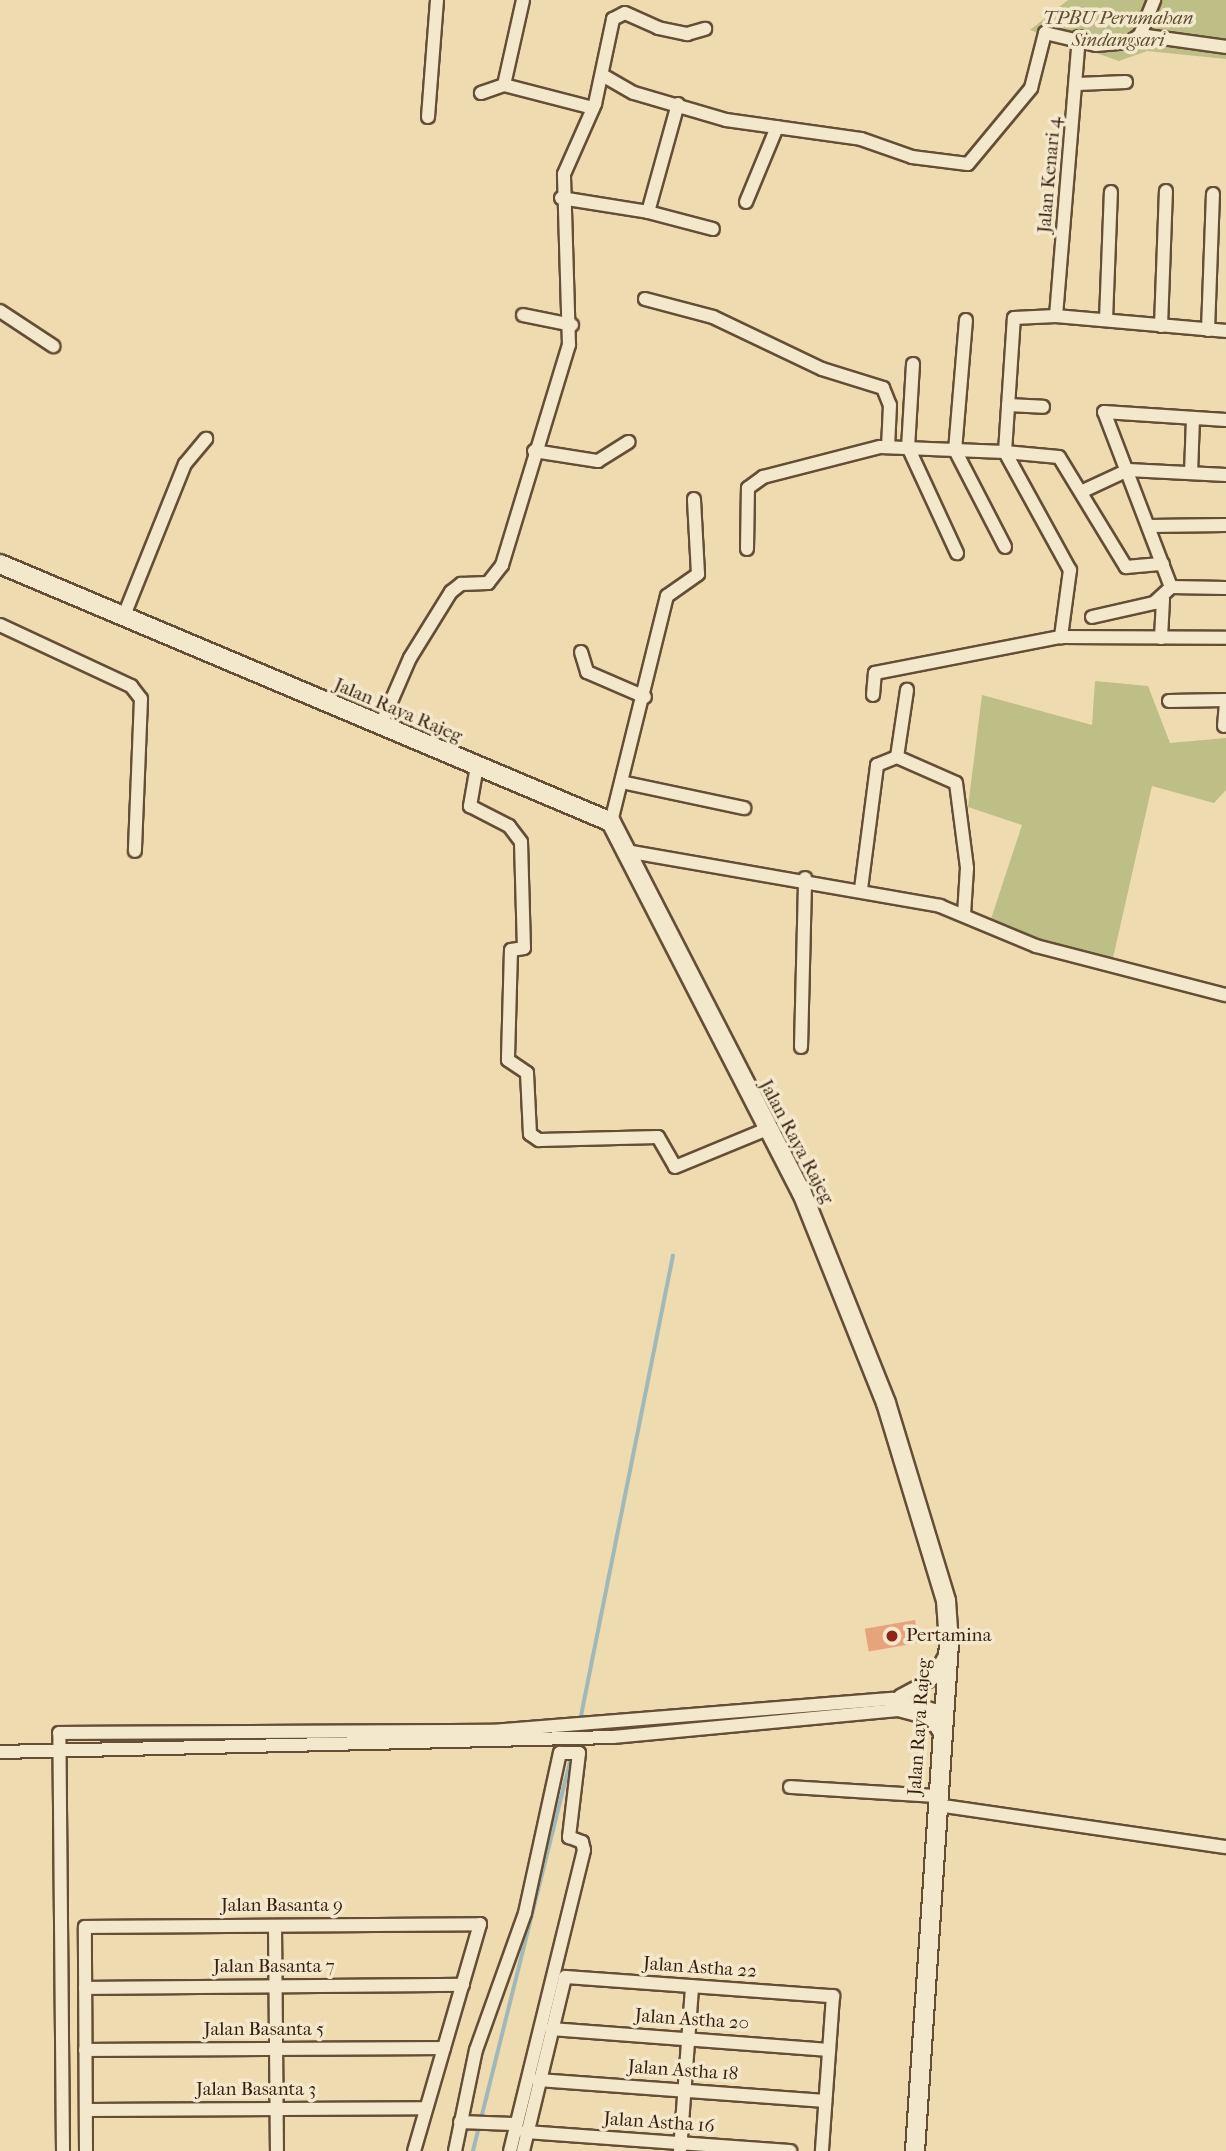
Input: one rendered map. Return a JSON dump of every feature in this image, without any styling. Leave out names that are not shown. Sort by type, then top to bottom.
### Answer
[{"type":"main road","name":"Jalan Raya Rajeg","points":[[0,564],[380,727],[611,822],[802,1193],[886,1403],[946,1601],[941,1735],[915,2151]]},
{"type":"street","points":[[428,117],[437,0]]},
{"type":"street","points":[[504,85],[523,0]]},
{"type":"street","points":[[1140,35],[1154,0]]},
{"type":"street","points":[[380,727],[410,658],[451,592],[461,584],[488,583],[502,565],[572,325],[561,198],[575,143],[593,108],[604,76],[618,15],[687,34],[705,29]]},
{"type":"street","points":[[604,76],[678,104],[776,127],[968,164],[1031,88],[1045,33],[1079,37],[1114,47],[1140,35],[1226,47]]},
{"type":"street","name":"Jalan Kenari 4","points":[[1056,316],[1079,37]]},
{"type":"street","points":[[1077,83],[1126,82]]},
{"type":"street","points":[[481,93],[504,85],[593,108]]},
{"type":"street","points":[[648,212],[678,104]]},
{"type":"street","points":[[746,202],[776,127]]},
{"type":"street","points":[[1161,326],[1166,191]]},
{"type":"street","points":[[1107,320],[1111,192]]},
{"type":"street","points":[[1208,330],[1213,194]]},
{"type":"street","points":[[561,198],[648,212],[713,229]]},
{"type":"street","points":[[645,299],[713,317],[821,369],[883,388],[890,405],[888,447]]},
{"type":"street","points":[[0,311],[53,346]]},
{"type":"street","points":[[523,315],[572,325]]},
{"type":"street","points":[[1061,637],[1070,570],[1005,452],[1014,318],[1056,316],[1226,331]]},
{"type":"street","points":[[966,320],[955,450],[1005,547]]},
{"type":"street","points":[[913,364],[908,447],[957,553]]},
{"type":"street","points":[[1008,405],[1042,407]]},
{"type":"street","points":[[1171,587],[1104,412],[1226,421]]},
{"type":"street","points":[[1191,473],[1193,418]]},
{"type":"street","points":[[123,618],[185,464],[206,439]]},
{"type":"street","points":[[534,451],[591,462],[611,458],[629,442]]},
{"type":"street","points":[[747,549],[754,481],[888,447],[908,447],[1059,457],[1083,491],[1126,567],[1138,571],[1163,564]]},
{"type":"street","points":[[1083,491],[1128,470],[1226,475]]},
{"type":"street","points":[[611,822],[626,783],[669,591],[698,574],[694,499]]},
{"type":"street","points":[[1149,526],[1226,525]]},
{"type":"street","points":[[1161,638],[1163,599],[1171,587]]},
{"type":"street","points":[[1171,587],[1226,588]]},
{"type":"street","points":[[1092,617],[1163,599]]},
{"type":"street","points":[[0,625],[131,687],[142,699],[135,851]]},
{"type":"street","points":[[873,695],[876,673],[1061,637],[1226,638]]},
{"type":"street","points":[[581,652],[587,671],[645,697]]},
{"type":"street","points":[[897,757],[907,690]]},
{"type":"street","points":[[1169,701],[1226,701],[1224,726]]},
{"type":"street","points":[[860,889],[877,765],[897,757],[956,783],[967,868],[964,914]]},
{"type":"street","points":[[477,766],[470,806],[509,826],[521,842],[524,948],[511,950],[508,1060],[527,1073],[530,1134],[539,1139],[658,1138],[675,1167],[767,1129]]},
{"type":"street","points":[[626,783],[744,808]]},
{"type":"street","points":[[626,851],[860,889],[964,914],[1036,946],[1226,995]]},
{"type":"street","points":[[801,1047],[805,878]]},
{"type":"street","points":[[893,1699],[932,1679],[944,1657]]},
{"type":"street","points":[[63,2151],[59,1733],[492,1731],[893,1699],[942,1712]]},
{"type":"street","points":[[0,1752],[612,1737],[898,1710],[931,1719],[941,1735]]},
{"type":"street","points":[[455,2151],[465,2122],[476,2050],[525,1913],[570,1753],[569,1837],[582,1842],[584,1850],[513,2124],[510,2151]]},
{"type":"street","points":[[790,1787],[937,1800],[1226,1847]]},
{"type":"street","name":"Jalan Basanta 9","points":[[85,1988],[85,1927],[480,1924],[463,1985]]},
{"type":"street","points":[[275,1926],[277,2151]]},
{"type":"street","name":"Jalan Astha 22","points":[[551,2029],[565,1977],[832,1996],[829,2050]]},
{"type":"street","points":[[414,2151],[463,1985]]},
{"type":"street","name":"Jalan Basanta 7","points":[[85,1988],[463,1985]]},
{"type":"street","points":[[681,2147],[692,1986]]},
{"type":"street","points":[[85,1988],[86,2151]]},
{"type":"street","points":[[523,2151],[551,2029]]},
{"type":"street","name":"Jalan Astha 20","points":[[551,2029],[829,2050]]},
{"type":"street","name":"Jalan Basanta 5","points":[[85,2050],[444,2048]]},
{"type":"street","points":[[822,2151],[829,2050]]},
{"type":"street","name":"Jalan Astha 18","points":[[538,2080],[825,2101]]},
{"type":"street","name":"Jalan Basanta 3","points":[[86,2110],[425,2108]]},
{"type":"street","points":[[465,2122],[513,2124]]},
{"type":"street","name":"Jalan Astha 16","points":[[525,2133],[681,2147],[790,2151]]},
{"type":"green space","name":"TPBU Perumahan Sindangsari","points":[[1068,0],[1226,0],[1226,59],[1147,51],[1119,61],[1030,30]]},
{"type":"green space","points":[[1095,681],[1148,686],[1170,743],[1226,738],[1226,790],[1214,803],[1152,786],[1110,971],[987,931],[1022,825],[968,807],[982,695],[1092,725]]},
{"type":"building","name":"Pertamina","points":[[915,1620],[919,1643],[869,1652],[865,1629]]},
{"type":"waterway","points":[[580,1721],[673,1256]]},
{"type":"waterway","points":[[473,2151],[575,1742]]},
{"type":"place","name":"Pertamina","points":[[892,1636]]}]
